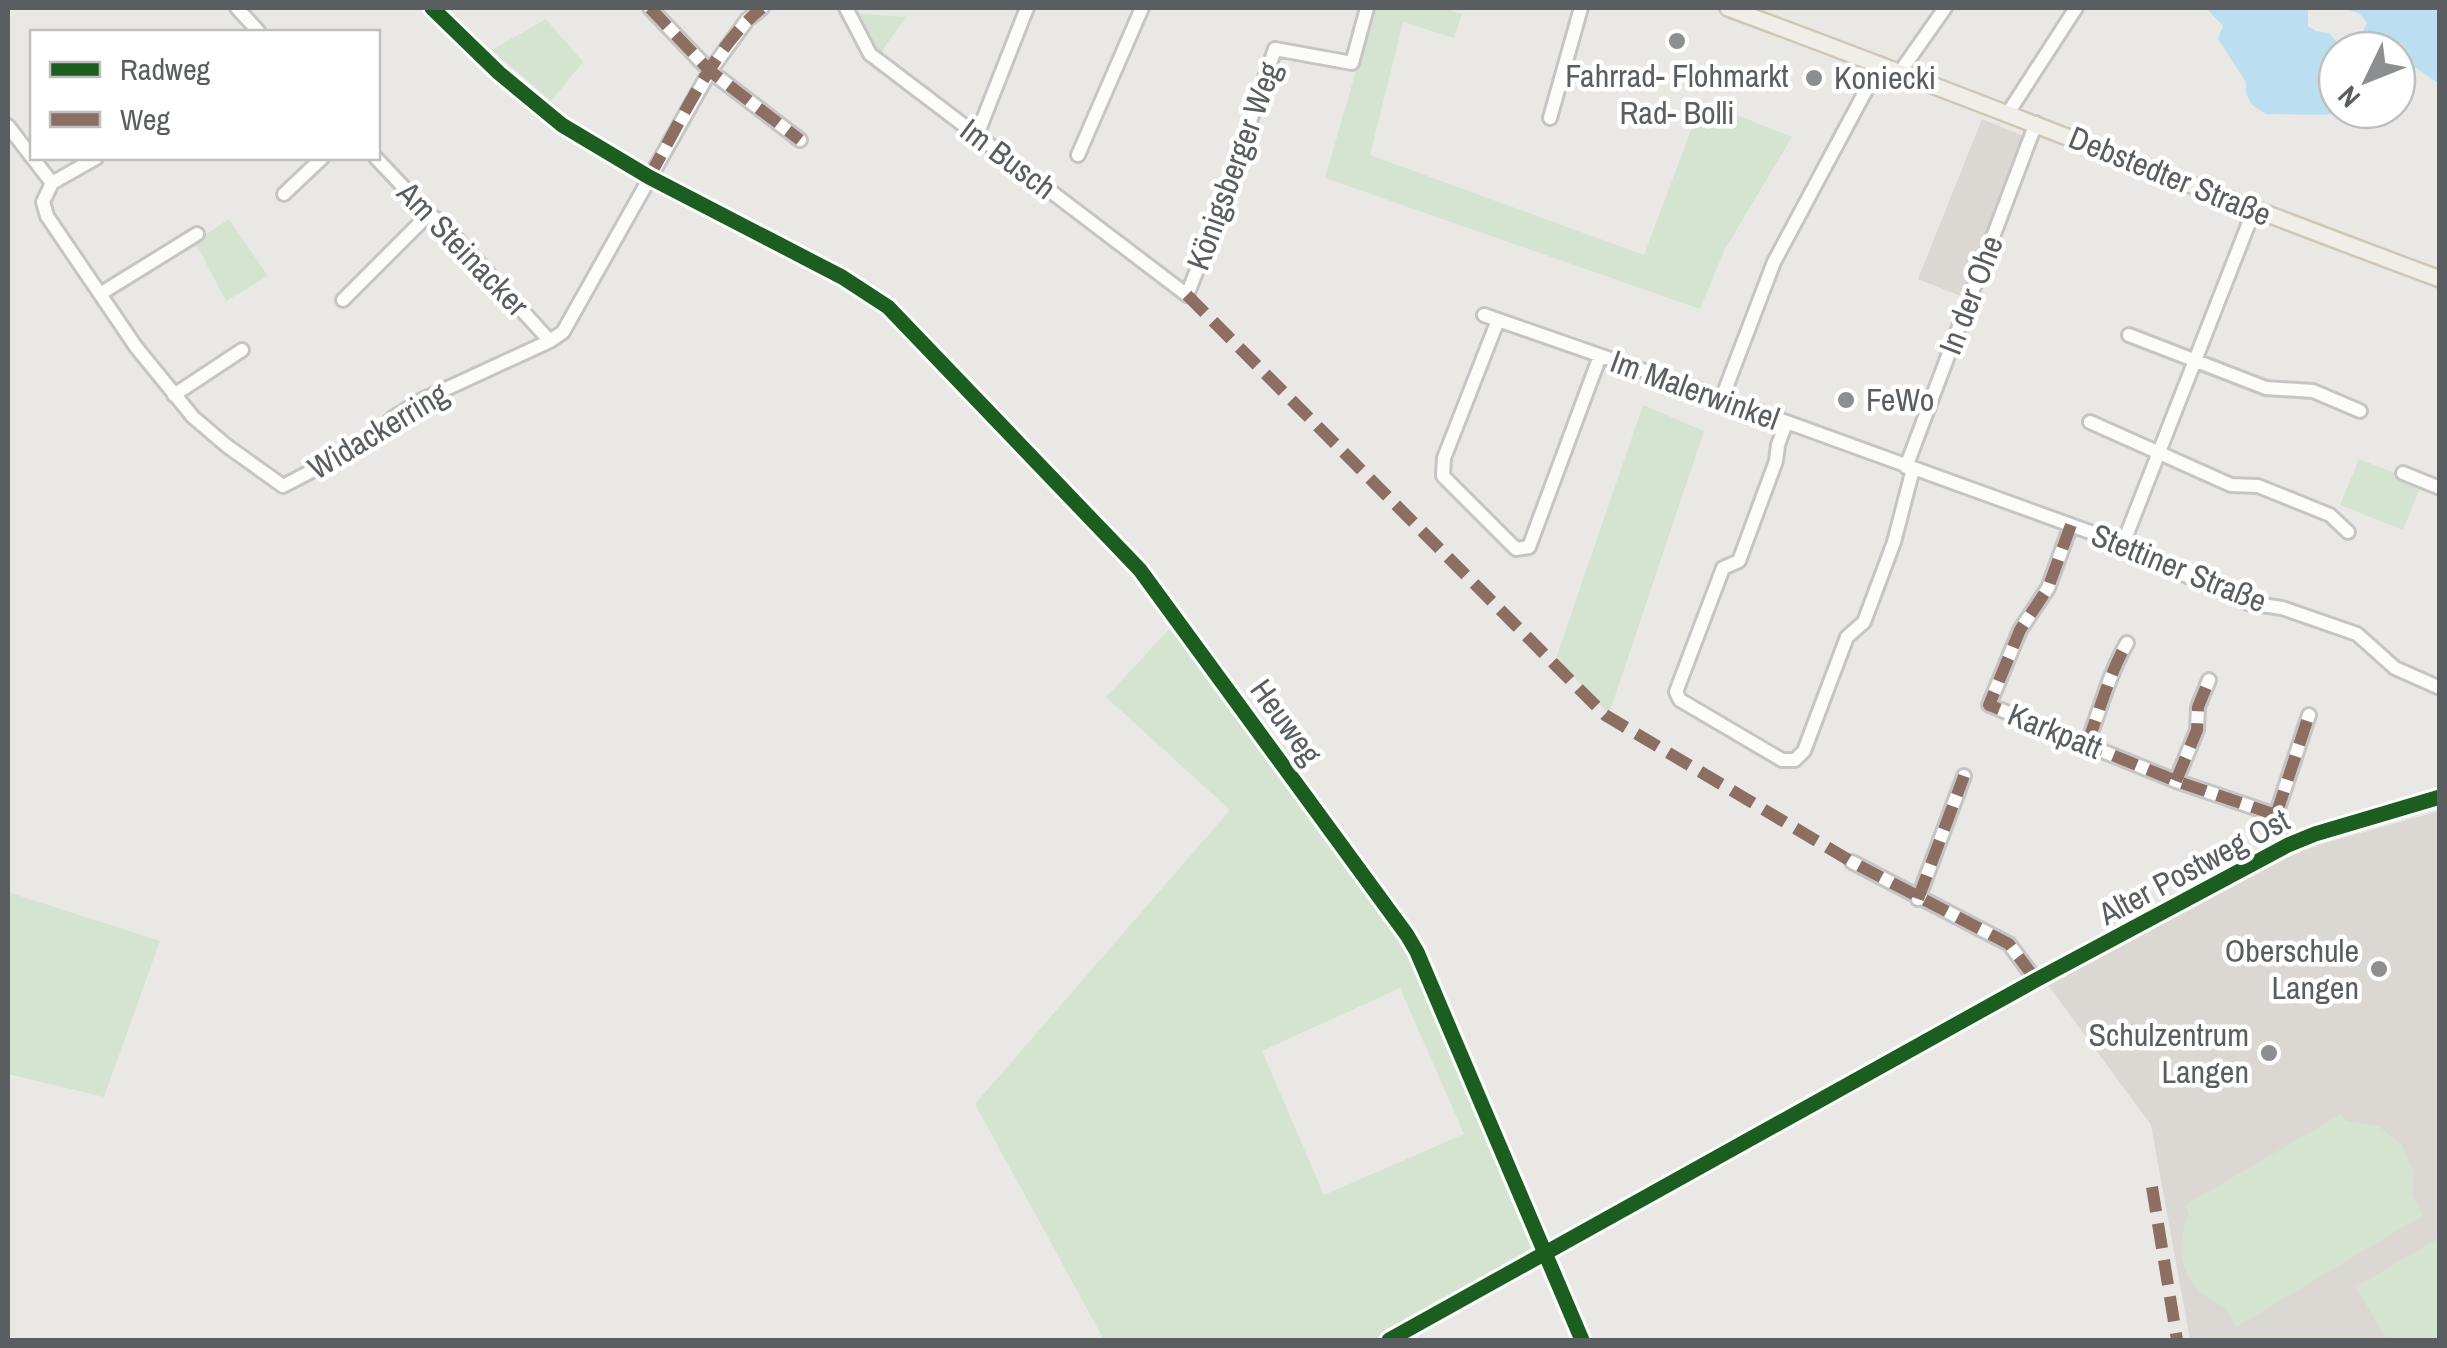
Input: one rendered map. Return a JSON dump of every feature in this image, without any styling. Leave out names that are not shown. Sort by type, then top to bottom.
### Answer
[{"type":"main road","name":"Debstedter Straße","points":[[1728,8],[2440,279]]},
{"type":"street","points":[[237,8],[257,30]]},
{"type":"street","name":"Heuweg","points":[[432,8],[500,73],[562,124],[648,178],[842,276],[888,307],[1140,570],[1417,952],[1582,1340]]},
{"type":"street","points":[[650,8],[710,71],[800,140]]},
{"type":"street","points":[[550,342],[563,332],[710,71],[747,20],[762,8]]},
{"type":"street","name":"Im Busch","points":[[846,8],[870,54],[1187,295]]},
{"type":"street","points":[[977,135],[1027,8]]},
{"type":"street","points":[[1078,155],[1142,8]]},
{"type":"street","points":[[1550,118],[1581,8]]},
{"type":"street","points":[[1900,72],[1945,8]]},
{"type":"street","points":[[2008,112],[2076,8]]},
{"type":"street","name":"Königsberger Weg","points":[[1187,295],[1276,48],[1352,63],[1366,10]]},
{"type":"street","points":[[1722,398],[1774,262],[1880,64]]},
{"type":"street","name":"In der Ohe","points":[[1786,424],[1739,562],[1723,568],[1676,692],[1680,700],[1782,760],[1795,760],[1804,751],[1847,637],[1864,622],[1894,542],[1910,468],[2036,123]]},
{"type":"street","points":[[8,126],[30,154]]},
{"type":"street","points":[[34,160],[52,183],[92,160]]},
{"type":"street","points":[[284,194],[320,160]]},
{"type":"street","name":"Am Steinacker","points":[[378,160],[445,226],[550,342]]},
{"type":"street","name":"Widackerring","points":[[52,183],[43,202],[47,216],[136,347],[193,417],[282,486],[373,439],[393,418],[422,400],[550,342]]},
{"type":"street","points":[[2123,544],[2254,210]]},
{"type":"street","points":[[342,300],[430,214]]},
{"type":"street","points":[[100,294],[197,234]]},
{"type":"street","name":"Im Malerwinkel","points":[[1600,356],[1529,547],[1516,549],[1443,476],[1444,458],[1491,318],[1722,398],[1910,468]]},
{"type":"street","points":[[2129,335],[2266,388],[2313,391],[2360,411]]},
{"type":"street","points":[[174,395],[242,350]]},
{"type":"street","points":[[2090,422],[2232,485],[2258,486],[2330,515],[2348,532]]},
{"type":"street","name":"Stettiner Straße","points":[[1910,468],[2123,544],[2149,560],[2248,603],[2282,608],[2357,634],[2394,668],[2440,688]]},
{"type":"street","points":[[2403,473],[2440,488]]},
{"type":"street","name":"Karkpatt","points":[[2071,525],[2048,588],[2020,630],[1989,705],[2176,781],[2276,814]]},
{"type":"street","points":[[2087,744],[2115,664],[2127,643]]},
{"type":"street","points":[[2176,781],[2197,730],[2198,707],[2209,680]]},
{"type":"street","points":[[2288,845],[2276,814],[2309,715]]},
{"type":"street","points":[[1852,862],[1918,899],[1964,776]]},
{"type":"street","name":"Alter Postweg Ost","points":[[1918,899],[2010,944],[2036,980],[2288,845],[2440,797]]},
{"type":"shaded area","points":[[1982,119],[2026,137],[1963,297],[1918,279]]},
{"type":"shaded area","name":"Schulzentrum Langen","points":[[2439,811],[2439,1340],[2190,1340],[2151,1125],[2045,981],[2293,855]]},
{"type":"green space","points":[[1374,8],[1442,8],[1462,14],[1454,38],[1403,22],[1370,155],[1644,255],[1702,101],[1792,137],[1725,249],[1700,309],[1325,178]]},
{"type":"green space","points":[[854,13],[906,17],[879,55],[870,47]]},
{"type":"green space","points":[[546,19],[583,62],[551,101],[492,50]]},
{"type":"green space","points":[[229,219],[268,276],[226,301],[195,242]]},
{"type":"green space","points":[[1643,405],[1704,431],[1609,714],[1556,658]]},
{"type":"green space","points":[[2359,459],[2420,488],[2403,530],[2340,505]]},
{"type":"green space","points":[[1173,625],[1415,955],[1538,1252],[1375,1340],[1104,1340],[975,1104],[1230,810],[1106,697]],"holes":[[[1400,988],[1464,1134],[1324,1195],[1262,1051]]]},
{"type":"green space","points":[[8,892],[160,941],[104,1097],[8,1074]]},
{"type":"green space","points":[[2341,1114],[2346,1121],[2378,1126],[2402,1145],[2414,1172],[2412,1195],[2423,1215],[2236,1327],[2224,1306],[2199,1291],[2185,1269],[2182,1242],[2189,1214],[2186,1205]]},
{"type":"green space","points":[[2439,1238],[2439,1340],[2387,1340],[2356,1287]]},
{"type":"water","points":[[2206,8],[2315,8],[2308,9],[2308,26],[2317,31],[2317,115],[2266,114],[2252,105],[2246,94],[2246,82],[2218,39],[2223,26]]},
{"type":"water","points":[[2344,8],[2439,8],[2439,84],[2417,69],[2417,30],[2364,30],[2367,23],[2360,14]]},
{"type":"marked path","points":[[650,8],[710,71],[800,140]]},
{"type":"marked path","points":[[649,177],[714,64],[745,23],[762,8]]},
{"type":"marked path","points":[[1187,295],[1605,715],[1852,862],[2009,944],[2036,980],[2029,984]]},
{"type":"marked path","points":[[2071,525],[2048,588],[2020,630],[1989,705],[2176,781],[2276,815],[2288,845]]},
{"type":"marked path","points":[[2087,744],[2127,643]]},
{"type":"marked path","points":[[2176,781],[2197,730],[2198,707],[2209,680]]},
{"type":"marked path","points":[[2276,815],[2309,715]]},
{"type":"marked path","points":[[1918,899],[1964,776]]},
{"type":"marked path","points":[[2152,1187],[2177,1340]]},
{"type":"cycle path","points":[[432,8],[499,73],[562,125],[649,177],[842,277],[888,307],[1140,570],[1417,952],[1582,1340]]},
{"type":"cycle path","points":[[1389,1340],[2036,980],[2288,845],[2440,797]]},
{"type":"place","name":"Fahrrad- Flohmarkt Rad- Bolli","points":[[1677,41]]},
{"type":"place","name":"Koniecki","points":[[1814,78]]},
{"type":"place","name":"FeWo","points":[[1846,400]]},
{"type":"place","name":"Oberschule Langen","points":[[2379,969]]},
{"type":"place","name":"Schulzentrum Langen","points":[[2269,1053]]}]
